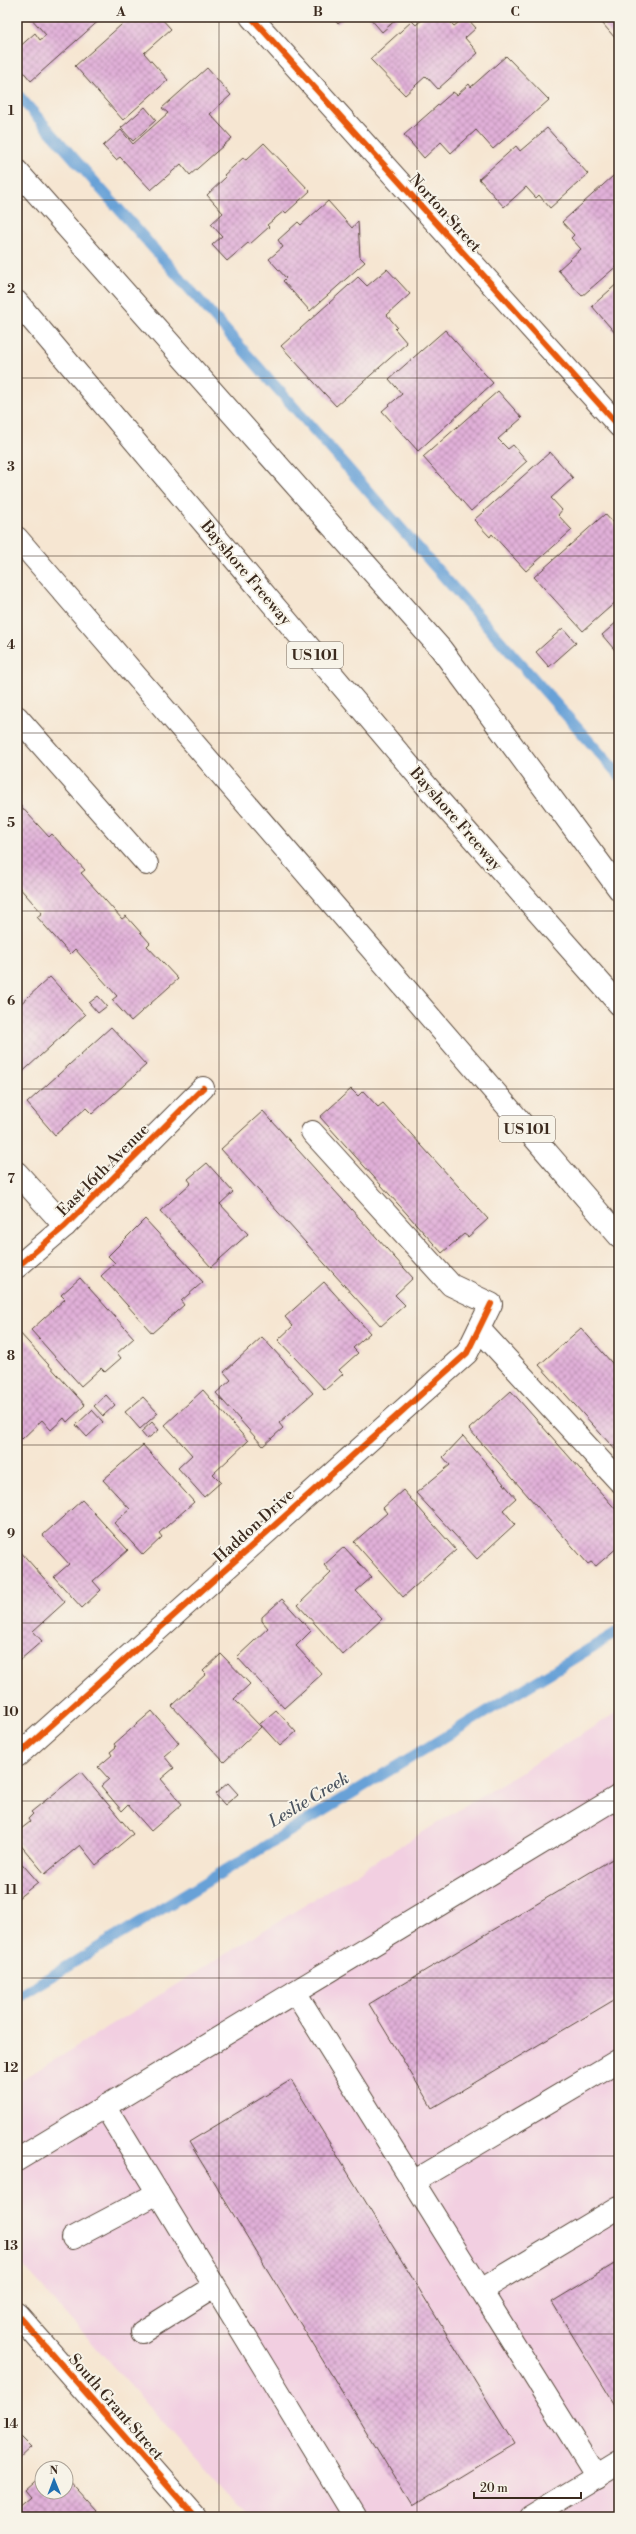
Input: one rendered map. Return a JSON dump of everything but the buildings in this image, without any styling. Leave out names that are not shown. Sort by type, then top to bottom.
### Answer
[{"type":"main road","name":"Norton Street","points":[[252,17],[619,426]]},
{"type":"main road","points":[[17,171],[441,649],[619,889]]},
{"type":"main road","name":"Bayshore Freeway","points":[[17,302],[430,790],[619,1004]]},
{"type":"main road","name":"US 101","points":[[17,538],[619,1236]]},
{"type":"main road","points":[[17,717],[147,864]]},
{"type":"main road","name":"East 16th Avenue","points":[[17,1266],[65,1226],[203,1088]]},
{"type":"main road","name":"Haddon Drive","points":[[17,1756],[467,1353],[491,1304],[451,1285],[312,1132]]},
{"type":"main road","points":[[17,1173],[65,1226]]},
{"type":"main road","points":[[479,1329],[619,1482]]},
{"type":"main road","points":[[17,2160],[619,1796]]},
{"type":"main road","points":[[295,1992],[597,2477]]},
{"type":"main road","points":[[413,2182],[619,2060]]},
{"type":"main road","points":[[105,2106],[355,2517]]},
{"type":"main road","points":[[73,2238],[158,2193]]},
{"type":"main road","points":[[481,2290],[619,2207]]},
{"type":"main road","points":[[142,2332],[214,2287]]},
{"type":"main road","name":"South Grant Street","points":[[17,2314],[195,2517]]},
{"type":"main road","points":[[530,2517],[619,2463]]},
{"type":"shaded area","points":[[619,1711],[619,2517],[248,2517],[17,2259],[17,2083]]},
{"type":"waterway","points":[[17,94],[619,775]]},
{"type":"waterway","name":"Leslie Creek","points":[[17,1997],[619,1631]]},
{"type":"cycle path","points":[[251,17],[619,426]]},
{"type":"cycle path","points":[[17,1267],[65,1226],[203,1088]]},
{"type":"cycle path","points":[[17,1756],[467,1353],[491,1304]]},
{"type":"cycle path","points":[[17,2314],[195,2517]]}]
